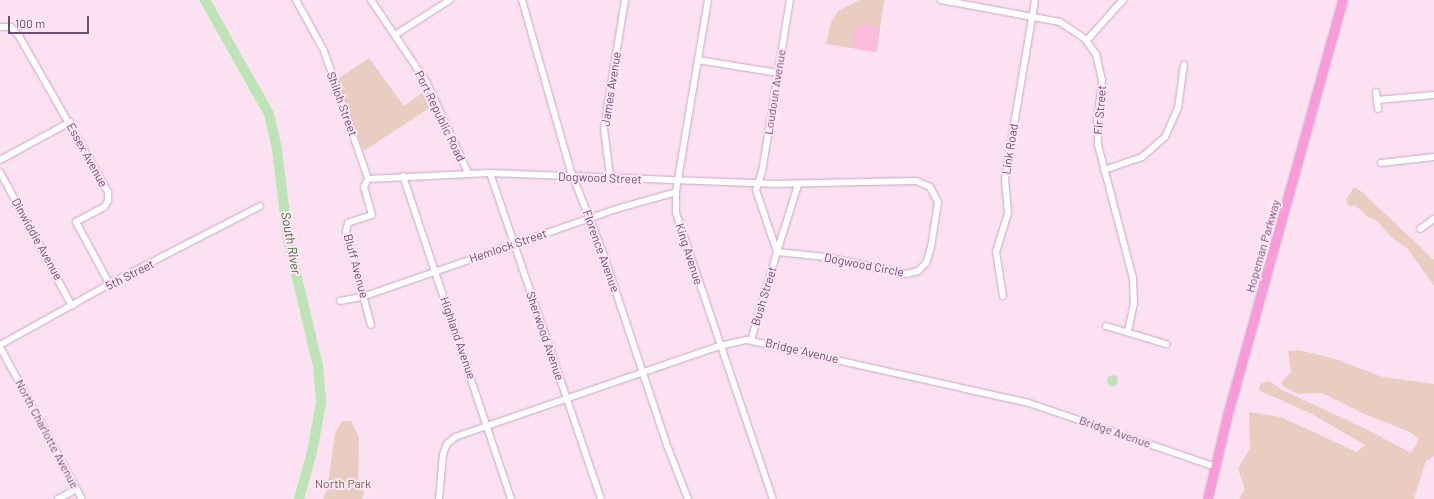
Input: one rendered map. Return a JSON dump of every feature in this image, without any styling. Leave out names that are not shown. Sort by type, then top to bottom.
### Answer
[{"type":"main road","name":"Hopeman Parkway","points":[[1208,499],[1343,0]]},
{"type":"street","name":"Shiloh Street","points":[[296,0],[322,47],[368,179]]},
{"type":"street","name":"Port Republic Road","points":[[371,0],[427,83],[468,173]]},
{"type":"street","points":[[395,35],[450,0]]},
{"type":"street","name":"Florence Avenue","points":[[522,0],[573,176],[590,218],[688,499]]},
{"type":"street","name":"James Avenue","points":[[610,177],[604,128],[625,0]]},
{"type":"street","name":"King Avenue","points":[[708,0],[677,181],[676,192],[678,218],[720,346],[773,499]]},
{"type":"street","name":"Loudoun Avenue","points":[[758,184],[762,172],[790,0]]},
{"type":"street","name":"Fir Street","points":[[941,0],[1032,16],[1068,25],[1087,40],[1096,54],[1102,73],[1097,135],[1104,170],[1133,278],[1134,303],[1128,332]]},
{"type":"street","name":"Link Road","points":[[1003,296],[996,252],[1008,213],[1005,179],[1035,0]]},
{"type":"street","points":[[1087,40],[1123,0]]},
{"type":"street","name":"Essex Avenue","points":[[0,27],[10,27],[19,36],[61,112],[70,122],[108,192],[108,201],[104,207],[76,222],[110,284]]},
{"type":"street","points":[[698,60],[778,73]]},
{"type":"street","points":[[1104,170],[1142,157],[1164,137],[1178,108],[1184,64]]},
{"type":"street","points":[[1376,92],[1378,110]]},
{"type":"street","points":[[1377,100],[1434,95]]},
{"type":"street","points":[[0,160],[70,122]]},
{"type":"street","points":[[1381,163],[1434,157]]},
{"type":"street","name":"Dinwiddie Avenue","points":[[0,172],[72,306]]},
{"type":"street","name":"Dogwood Street","points":[[403,176],[490,173],[798,185]]},
{"type":"street","name":"Sherwood Avenue","points":[[490,173],[601,499]]},
{"type":"street","points":[[368,179],[403,176]]},
{"type":"street","name":"Highland Avenue","points":[[403,176],[511,499]]},
{"type":"street","name":"Bluff Avenue","points":[[368,179],[364,187],[372,215],[348,223],[346,228],[347,238],[371,325]]},
{"type":"street","name":"Dogwood Circle","points":[[777,252],[826,257],[907,274],[918,271],[928,259],[938,207],[936,196],[927,185],[916,181],[798,185]]},
{"type":"street","name":"Bush Street","points":[[758,184],[756,199],[777,252]]},
{"type":"street","name":"Bush Street","points":[[751,340],[798,185]]},
{"type":"street","name":"Hemlock Street","points":[[340,301],[364,296],[590,218],[676,192]]},
{"type":"street","name":"5th Street","points":[[0,346],[110,284],[260,206]]},
{"type":"street","points":[[1420,229],[1434,219]]},
{"type":"street","points":[[1106,326],[1166,344]]},
{"type":"street","name":"Bridge Avenue","points":[[439,499],[443,454],[447,444],[460,435],[720,346],[751,340],[1034,405],[1216,467]]},
{"type":"street","name":"North Charlotte Avenue","points":[[0,346],[82,499]]},
{"type":"street","points":[[58,499],[77,488]]},
{"type":"green space","points":[[859,0],[884,0],[876,52],[826,44],[831,22],[838,11]]},
{"type":"green space","points":[[369,58],[404,106],[426,90],[434,105],[364,151],[336,80]]},
{"type":"green space","points":[[1354,187],[1362,192],[1434,260],[1434,286],[1407,248],[1392,238],[1376,220],[1368,217],[1355,205],[1349,207],[1346,200]]},
{"type":"green space","points":[[1299,350],[1339,360],[1382,377],[1434,384],[1434,456],[1426,461],[1414,499],[1239,499],[1245,489],[1238,469],[1250,448],[1249,412],[1281,417],[1357,452],[1365,445],[1312,414],[1258,390],[1261,383],[1270,381],[1282,390],[1364,428],[1411,453],[1419,439],[1410,432],[1364,414],[1322,393],[1299,394],[1284,387],[1281,382],[1291,372],[1288,351]]},
{"type":"green space","name":"North Park","points":[[342,421],[351,421],[359,437],[358,484],[364,492],[362,499],[323,499],[327,490],[335,434]]},
{"type":"sand","points":[[868,23],[880,29],[876,52],[856,49],[853,43],[852,39],[856,27]]},
{"type":"shaded area","points":[[1110,375],[1114,375],[1116,376],[1116,384],[1110,385],[1107,382],[1107,378]]},
{"type":"waterway","name":"South River","points":[[205,0],[269,114],[277,150],[288,240],[318,366],[321,403],[312,452],[299,499]]}]
